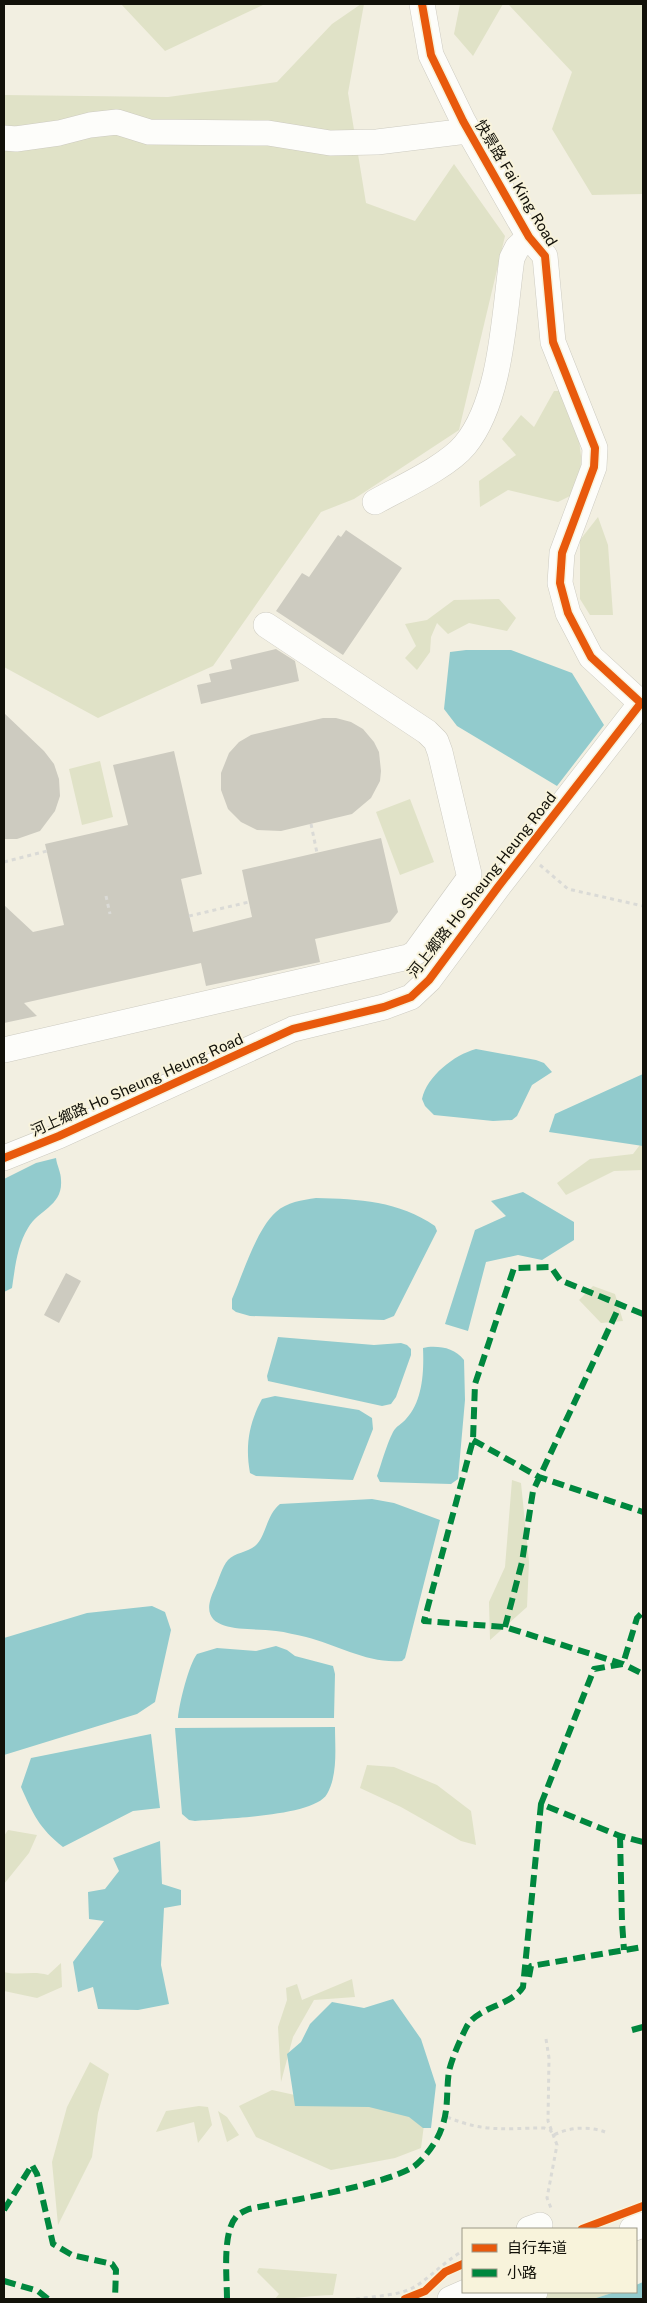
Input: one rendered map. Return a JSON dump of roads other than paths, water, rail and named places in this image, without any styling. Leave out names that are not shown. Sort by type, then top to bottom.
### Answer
[{"type":"street","name":"快景路 Fai King Road","points":[[422,4],[431,55],[468,130],[529,237],[545,256],[553,342],[594,448],[594,467],[562,553],[560,583],[568,613],[591,657],[642,703]]},
{"type":"street","points":[[4,138],[16,139],[59,133],[90,125],[117,122],[149,132],[268,133],[330,143],[377,142],[468,130]]},
{"type":"street","points":[[375,502],[449,460],[465,446],[476,428],[495,377],[512,258],[517,248],[529,237]]},
{"type":"street","points":[[4,1050],[408,957],[415,953],[468,880],[469,874],[436,741],[427,732],[266,625]]},
{"type":"street","name":"河上鄉路 Ho Sheung Heung Road","points":[[4,1158],[59,1136],[293,1029],[384,1006],[410,997],[429,980],[524,852],[642,703]]},
{"type":"street","points":[[450,2299],[464,2293]]},
{"type":"street","points":[[481,2299],[527,2293]]},
{"type":"water","points":[[511,650],[572,673],[604,725],[557,786],[457,726],[444,709],[450,652]]},
{"type":"water","points":[[476,1049],[536,1060],[544,1063],[552,1072],[532,1085],[517,1116],[512,1120],[493,1121],[434,1115],[425,1106],[422,1099],[429,1082],[435,1075],[451,1061]]},
{"type":"water","points":[[643,1074],[643,1146],[549,1132],[555,1114]]},
{"type":"water","points":[[56,1158],[61,1189],[54,1202],[33,1222],[24,1235],[15,1265],[12,1288],[4,1292],[4,1179],[36,1163]]},
{"type":"water","points":[[523,1192],[574,1222],[574,1240],[542,1260],[518,1255],[486,1262],[468,1331],[445,1324],[475,1230],[506,1216],[491,1201]]},
{"type":"water","points":[[316,1198],[348,1199],[393,1206],[407,1211],[435,1226],[437,1231],[394,1316],[384,1320],[250,1316],[232,1309],[232,1299],[245,1265],[256,1241],[269,1220],[285,1206]]},
{"type":"water","points":[[278,1337],[374,1345],[401,1343],[411,1349],[411,1355],[396,1397],[391,1404],[382,1406],[268,1381],[267,1376]]},
{"type":"water","points":[[423,1348],[448,1349],[457,1353],[464,1360],[465,1400],[458,1479],[451,1484],[380,1482],[377,1476],[394,1430],[412,1412],[416,1404],[423,1376]]},
{"type":"water","points":[[275,1396],[359,1410],[372,1418],[373,1429],[353,1480],[256,1476],[250,1473],[248,1444],[251,1426],[262,1399]]},
{"type":"water","points":[[372,1499],[394,1503],[440,1520],[405,1658],[402,1661],[377,1660],[318,1640],[287,1633],[226,1626],[216,1622],[210,1614],[210,1603],[226,1563],[237,1554],[252,1548],[259,1542],[272,1514],[280,1504]]},
{"type":"water","points":[[152,1606],[165,1612],[171,1630],[155,1702],[137,1714],[4,1755],[4,1638],[87,1613]]},
{"type":"water","points":[[276,1646],[287,1650],[295,1656],[333,1666],[335,1674],[334,1718],[178,1718],[185,1685],[197,1654],[217,1648],[256,1651]]},
{"type":"water","points":[[335,1727],[333,1778],[327,1794],[319,1802],[305,1808],[287,1812],[245,1817],[195,1821],[189,1820],[182,1814],[175,1728]]},
{"type":"water","points":[[151,1734],[160,1808],[133,1811],[63,1847],[42,1827],[21,1787],[31,1758]]},
{"type":"water","points":[[160,1841],[162,1884],[181,1890],[181,1905],[164,1908],[161,1965],[169,2004],[138,2010],[98,2009],[93,1987],[78,1992],[73,1962],[104,1921],[89,1919],[88,1892],[105,1889],[119,1871],[113,1858]]},
{"type":"water","points":[[393,1999],[421,2039],[436,2085],[431,2128],[423,2128],[409,2117],[369,2107],[295,2106],[287,2054],[301,2042],[310,2024],[332,2002],[364,2008]]},
{"type":"water","points":[[643,2282],[643,2299],[593,2299],[612,2293],[637,2293],[637,2285]]}]
